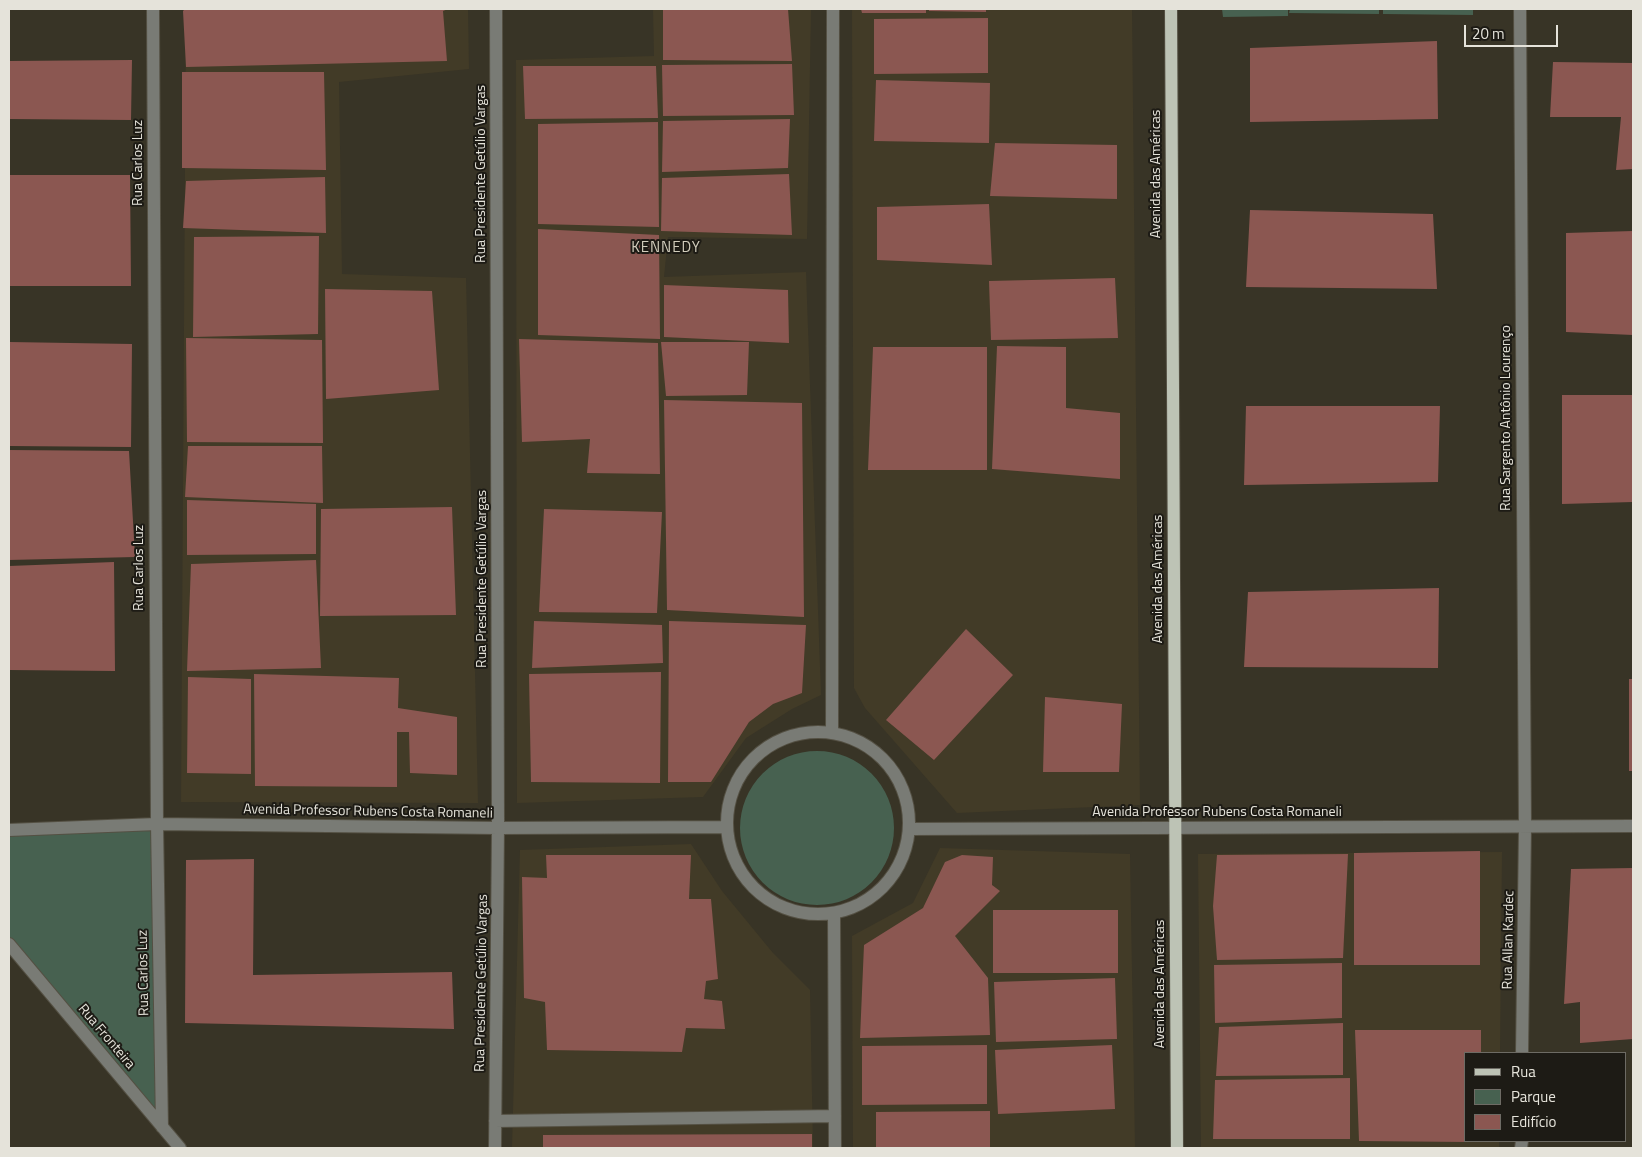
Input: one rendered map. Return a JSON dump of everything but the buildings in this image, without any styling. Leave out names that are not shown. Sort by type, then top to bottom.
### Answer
[{"type":"main road","name":"Avenida das Américas","points":[[1171,9],[1177,1148]]},
{"type":"street","name":"Rua Carlos Luz","points":[[153,9],[157,824],[162,1127]]},
{"type":"street","name":"Rua Presidente Getúlio Vargas","points":[[495,1148],[498,828],[496,9]]},
{"type":"street","points":[[832,732],[833,9]]},
{"type":"street","name":"Rua Sargento Antônio Lourenço","points":[[1520,9],[1525,828]]},
{"type":"street","points":[[804,732],[832,732],[857,740],[880,756],[897,777],[906,802],[908,829],[902,858],[886,884],[862,903],[834,913],[803,914],[774,904],[749,884],[733,857],[726,827],[729,800],[739,775],[757,754],[779,740],[804,732]]},
{"type":"street","name":"Avenida Professor Rubens Costa Romaneli","points":[[9,830],[157,824],[498,828],[726,827]]},
{"type":"street","name":"Avenida Professor Rubens Costa Romaneli","points":[[908,829],[1525,828],[1633,826]]},
{"type":"street","name":"Rua Allan Kardec","points":[[1522,1052],[1525,828]]},
{"type":"street","points":[[834,913],[835,1148]]},
{"type":"street","name":"Rua Fronteira","points":[[9,944],[180,1148]]},
{"type":"street","points":[[495,1121],[835,1116]]},
{"type":"shaded area","points":[[186,9],[468,9],[469,69],[339,82],[342,274],[466,278],[478,803],[181,802]]},
{"type":"shaded area","points":[[653,9],[811,9],[807,239],[668,237],[664,277],[806,272],[821,695],[792,709],[746,738],[703,797],[517,803],[516,60],[654,56]]},
{"type":"shaded area","points":[[852,9],[1132,9],[1140,805],[957,813],[865,708],[854,688]]},
{"type":"shaded area","points":[[691,844],[722,891],[773,953],[810,990],[813,1148],[512,1148],[520,850]]},
{"type":"shaded area","points":[[940,848],[1130,854],[1135,1148],[853,1148],[852,936],[913,903]]},
{"type":"shaded area","points":[[1502,852],[1500,1052],[1464,1052],[1464,1142],[1499,1142],[1499,1148],[1201,1148],[1198,854]]},
{"type":"green space","points":[[1222,9],[1288,9],[1288,16],[1223,17]]},
{"type":"green space","points":[[1290,9],[1379,9],[1379,14],[1289,13]]},
{"type":"green space","points":[[1383,9],[1473,9],[1473,15],[1383,14]]},
{"type":"green space","points":[[817,751],[846,757],[860,764],[871,774],[881,785],[888,799],[894,828],[888,857],[881,871],[871,882],[860,892],[846,899],[817,905],[788,899],[774,892],[763,882],[753,871],[746,857],[740,828],[746,799],[753,785],[763,774],[774,764],[788,757]]},
{"type":"green space","points":[[157,824],[162,1127],[9,944],[9,830]]},
{"type":"district","name":"KENNEDY","points":[[666,248]]}]
